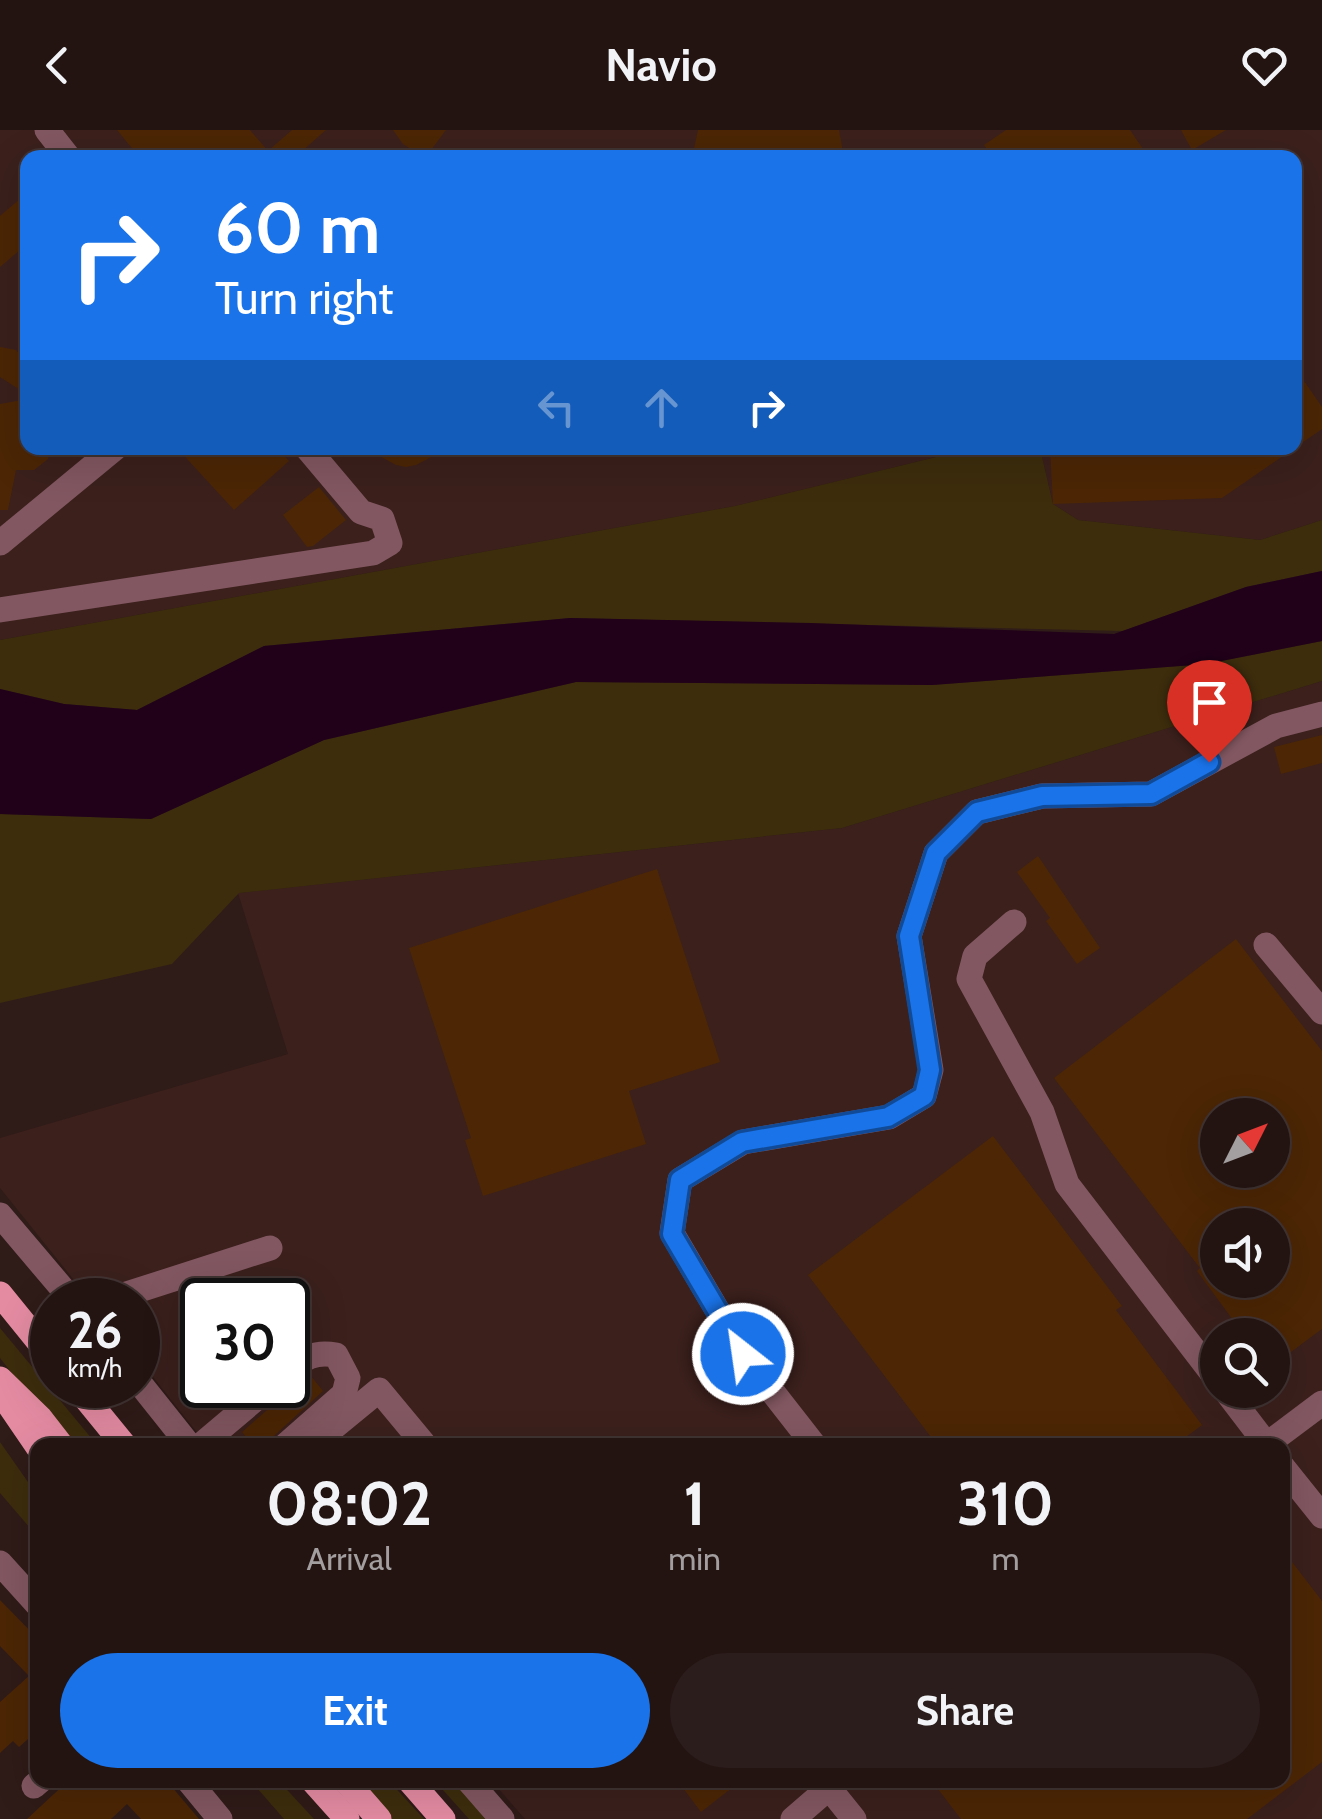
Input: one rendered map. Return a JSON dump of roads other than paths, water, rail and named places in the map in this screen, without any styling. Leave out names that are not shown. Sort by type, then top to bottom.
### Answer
[{"type":"main road","points":[[0,1294],[30,1331]]},
{"type":"main road","points":[[0,1379],[56,1438]]},
{"type":"main road","points":[[0,1392],[32,1438]]},
{"type":"main road","points":[[94,1408],[118,1438]]},
{"type":"main road","points":[[319,1788],[347,1819]]},
{"type":"main road","points":[[352,1788],[379,1819]]},
{"type":"main road","points":[[416,1788],[443,1819]]},
{"type":"street","points":[[46,130],[62,150]]},
{"type":"street","points":[[0,543],[107,455]]},
{"type":"street","points":[[0,610],[373,554],[390,544],[382,519],[361,512],[314,455]]},
{"type":"street","points":[[809,1438],[743,1354],[672,1234],[680,1180],[742,1142],[888,1117],[924,1096],[930,1070],[909,936],[936,853],[977,812],[1042,796],[1151,794],[1276,726],[1322,714]]},
{"type":"street","points":[[1014,922],[975,956],[970,979],[1042,1112],[1067,1184],[1200,1358]]},
{"type":"street","points":[[1266,945],[1319,1002]]},
{"type":"street","points":[[0,1215],[53,1278]]},
{"type":"street","points":[[160,1283],[270,1248]]},
{"type":"street","points":[[294,1438],[344,1394],[348,1378],[336,1356],[324,1353],[310,1356]]},
{"type":"street","points":[[321,1438],[379,1390],[419,1438]]},
{"type":"street","points":[[1275,1438],[1322,1402]]},
{"type":"street","points":[[160,1408],[183,1438]]},
{"type":"street","points":[[208,1438],[244,1408]]},
{"type":"street","points":[[1238,1408],[1261,1438]]},
{"type":"street","points":[[1290,1476],[1322,1516]]},
{"type":"street","points":[[2,1570],[30,1597]]},
{"type":"street","points":[[195,1788],[220,1819]]},
{"type":"street","points":[[475,1788],[502,1819]]},
{"type":"street","points":[[793,1819],[829,1788]]},
{"type":"street","points":[[836,1788],[854,1819]]}]
